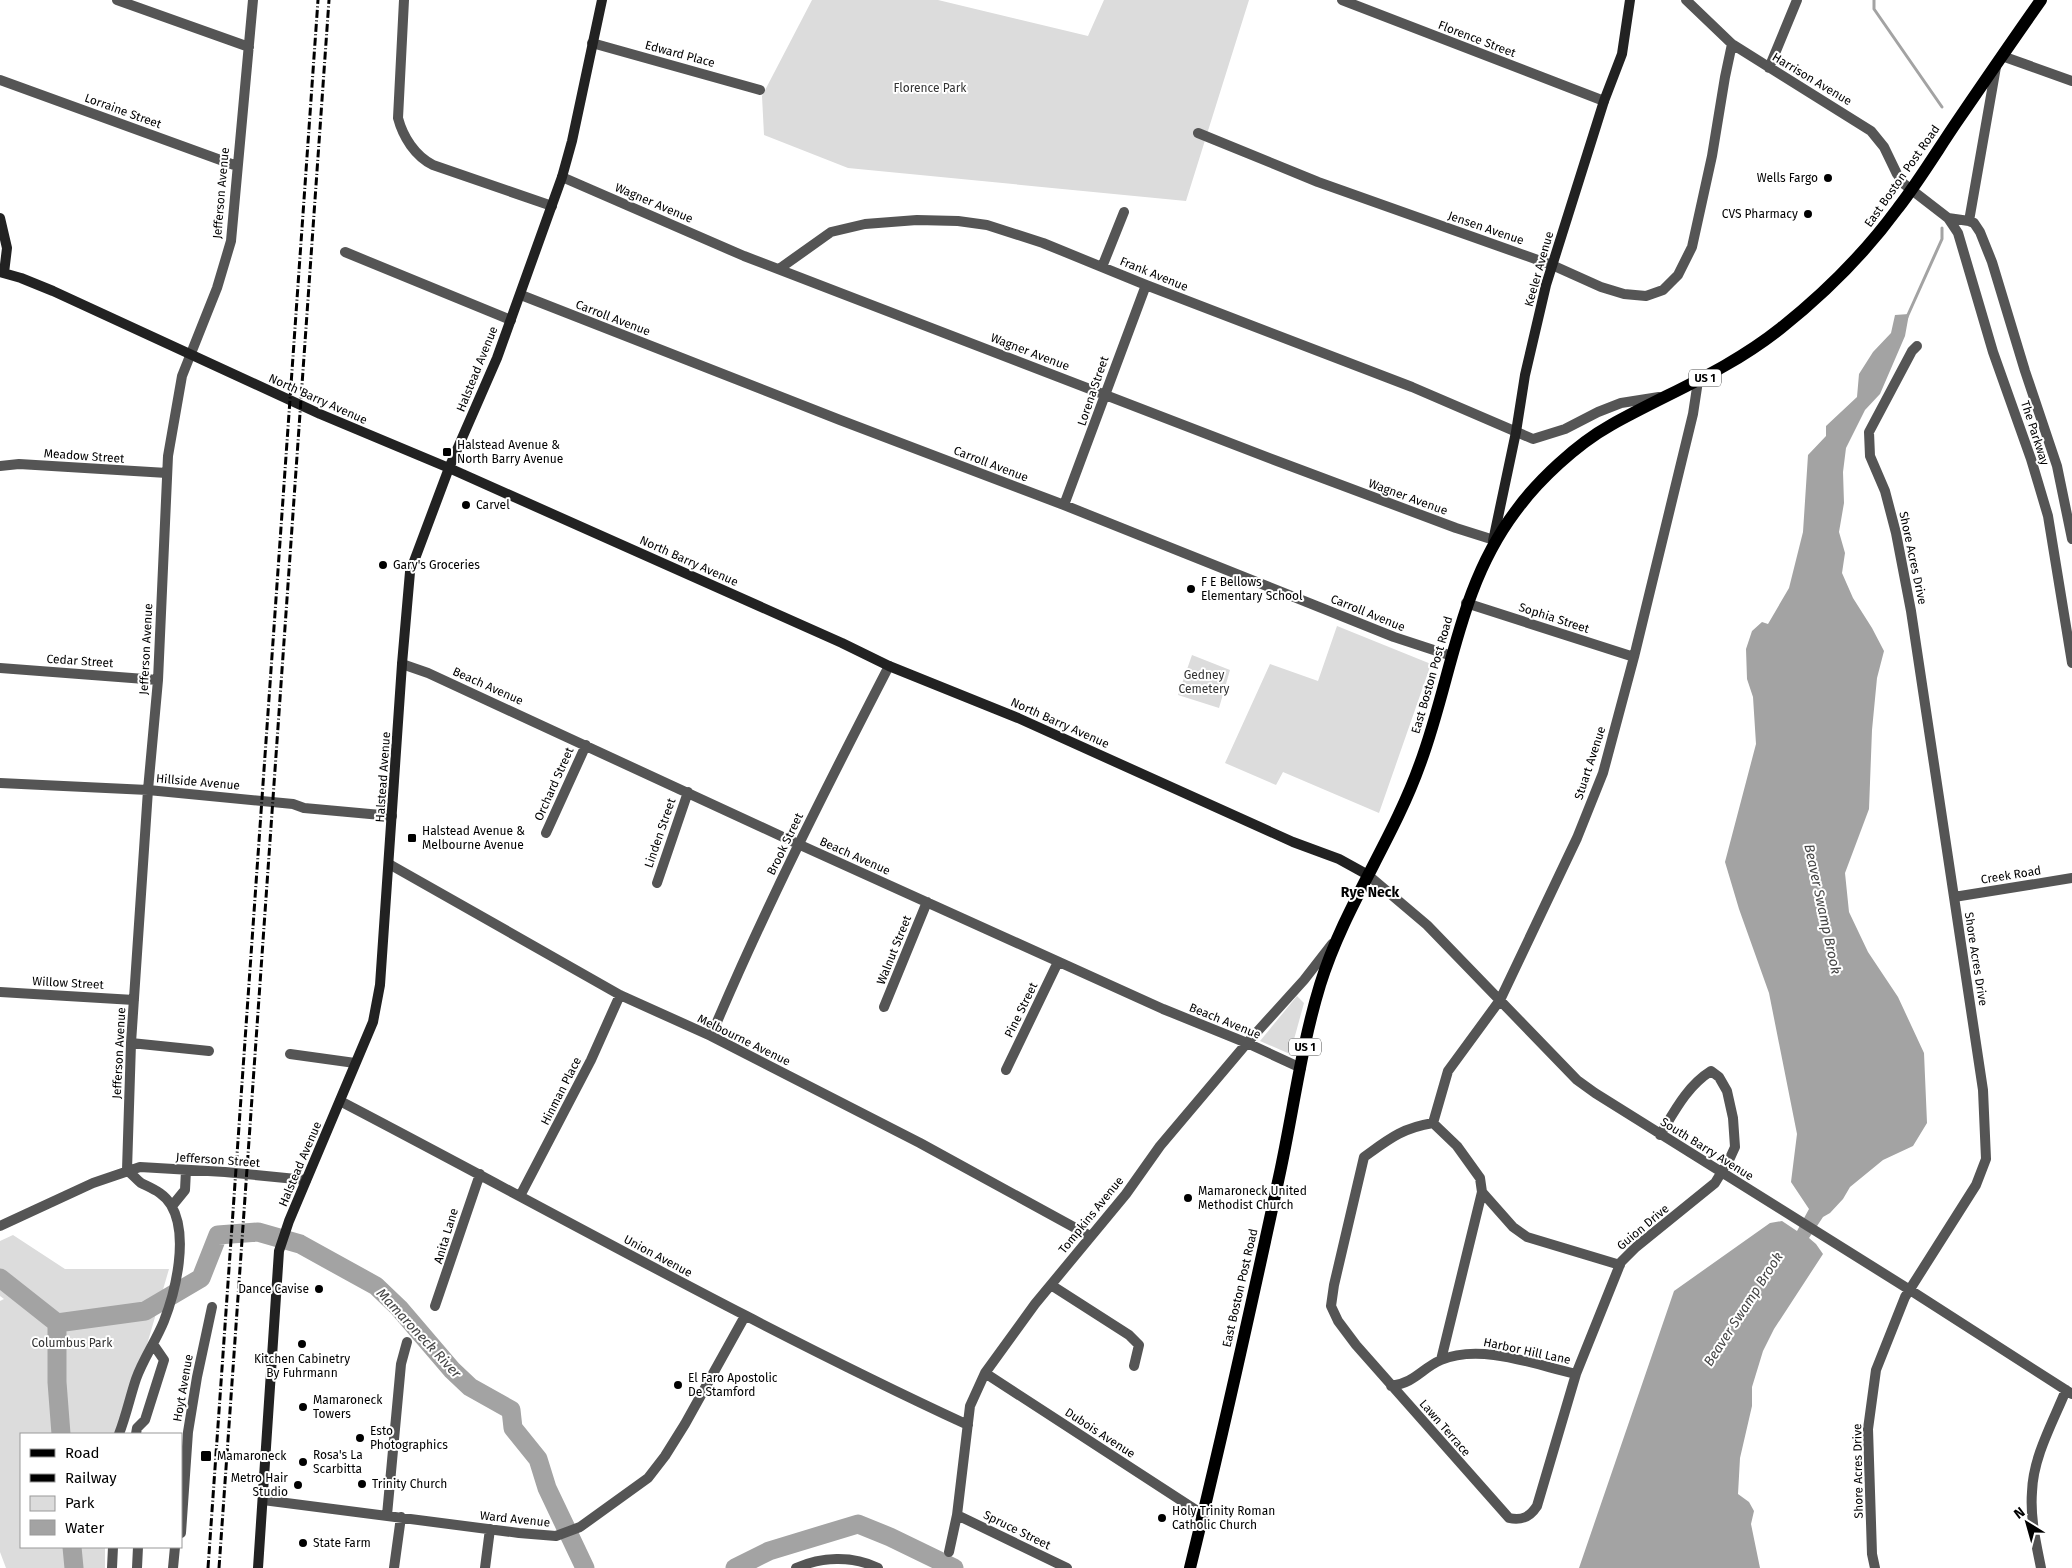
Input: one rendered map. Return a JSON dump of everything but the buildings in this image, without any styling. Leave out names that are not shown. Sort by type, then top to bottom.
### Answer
[{"type":"main road","name":"East Boston Post Road","points":[[1190,1568],[1280,1175],[1312,1012],[1339,934],[1405,802],[1420,766],[1466,603],[1492,544],[1515,511],[1540,483],[1575,451],[1607,427],[1698,381],[1744,355],[1775,333],[1834,283],[1871,243],[1911,191],[2041,0]]},
{"type":"street","points":[[117,0],[249,47]]},
{"type":"street","name":"Jefferson Avenue","points":[[127,1170],[131,1043],[148,790],[158,680],[168,456],[182,376],[217,288],[230,241],[253,0]]},
{"type":"street","points":[[404,0],[397,108],[400,128],[410,144],[419,155],[434,165],[552,206]]},
{"type":"street","name":"Halstead Avenue","points":[[258,1568],[279,1251],[289,1221],[373,1022],[380,985],[410,572],[449,468],[497,358],[562,177],[572,141],[602,0]]},
{"type":"street","name":"Florence Street","points":[[1342,0],[1604,101]]},
{"type":"street","name":"Keeler Avenue","points":[[1492,544],[1516,432],[1524,375],[1552,265],[1604,101],[1622,54],[1630,0]]},
{"type":"street","name":"Harrison Avenue","points":[[1686,0],[1732,44],[1871,132],[1884,147],[1897,174],[1911,191]]},
{"type":"street","points":[[1769,68],[1797,0]]},
{"type":"street","name":"Edward Place","points":[[592,43],[760,90]]},
{"type":"street","name":"Jensen Avenue","points":[[1198,133],[1318,182],[1552,265],[1601,287],[1624,294],[1646,296],[1664,290],[1678,275],[1692,247],[1712,156],[1732,44]]},
{"type":"street","points":[[1969,221],[1999,61],[2072,81]]},
{"type":"street","name":"Lorraine Street","points":[[0,80],[237,166]]},
{"type":"street","name":"Wagner Avenue","points":[[562,177],[744,256],[1456,528],[1492,544]]},
{"type":"street","name":"The Parkway","points":[[1911,191],[1948,218],[1958,233],[1993,352],[2031,458],[2048,516],[2072,663]]},
{"type":"street","points":[[1102,267],[1124,212]]},
{"type":"street","points":[[0,218],[8,248],[2,273]]},
{"type":"street","name":"The Parkway","points":[[1948,218],[1974,223],[1980,232],[1992,262],[2025,371],[2057,466],[2072,539]]},
{"type":"street","name":"Frank Avenue","points":[[779,269],[831,232],[866,224],[917,220],[958,221],[987,225],[1043,242],[1146,285],[1412,387],[1533,439],[1565,430],[1621,402],[1666,397]]},
{"type":"street","points":[[345,252],[510,320]]},
{"type":"street","name":"North Barry Avenue","points":[[2,273],[53,291],[190,356],[320,414],[449,468],[824,635],[889,666],[1018,718],[1293,842],[1338,859],[1368,875]]},
{"type":"street","name":"Lorena Street","points":[[1064,505],[1146,285]]},
{"type":"street","name":"Carroll Avenue","points":[[521,295],[831,417],[1064,505],[1394,638],[1452,656]]},
{"type":"street","name":"Shore Acres Drive","points":[[1875,1568],[1872,1554],[1868,1429],[1876,1370],[1905,1297],[1976,1185],[1986,1158],[1983,1090],[1911,611],[1900,553],[1885,491],[1870,456],[1869,432],[1912,351],[1917,346]]},
{"type":"street","name":"Stuart Avenue","points":[[1433,1123],[1448,1071],[1500,1000],[1577,838],[1603,773],[1634,657],[1693,414],[1698,381]]},
{"type":"street","name":"Meadow Street","points":[[0,466],[19,464],[167,473]]},
{"type":"street","name":"Sophia Street","points":[[1466,603],[1634,657]]},
{"type":"street","name":"Beach Avenue","points":[[402,664],[428,673],[1058,962],[1163,1009],[1247,1043],[1300,1068]]},
{"type":"street","name":"Brook Street","points":[[710,1036],[798,844],[889,666]]},
{"type":"street","name":"Cedar Street","points":[[0,668],[158,680]]},
{"type":"street","name":"Orchard Street","points":[[546,833],[586,745]]},
{"type":"street","name":"Hillside Avenue","points":[[0,783],[148,790],[392,816]]},
{"type":"street","name":"Linden Street","points":[[657,883],[688,792]]},
{"type":"street","name":"Melbourne Avenue","points":[[389,864],[620,995],[710,1036],[920,1143],[1090,1236]]},
{"type":"street","name":"South Barry Avenue","points":[[1368,875],[1427,925],[1577,1080],[1660,1135],[1825,1236],[2069,1392]]},
{"type":"street","name":"Creek Road","points":[[1954,897],[2072,878]]},
{"type":"street","name":"Walnut Street","points":[[884,1007],[927,902]]},
{"type":"street","name":"Tompkins Avenue","points":[[949,1552],[957,1514],[970,1406],[984,1373],[1051,1285],[1126,1194],[1160,1146],[1247,1043],[1304,980],[1339,934]]},
{"type":"street","name":"Pine Street","points":[[1006,1070],[1058,962]]},
{"type":"street","name":"Willow Street","points":[[0,992],[134,1000]]},
{"type":"street","name":"Hinman Place","points":[[520,1196],[591,1060],[620,995]]},
{"type":"street","points":[[131,1043],[209,1051]]},
{"type":"street","points":[[290,1054],[355,1063]]},
{"type":"street","name":"Guion Drive","points":[[1433,1123],[1457,1146],[1480,1178],[1482,1192],[1513,1227],[1527,1237],[1620,1265],[1636,1248],[1715,1183],[1735,1147],[1733,1118],[1727,1091],[1719,1077],[1711,1071],[1686,1092],[1660,1135]]},
{"type":"street","name":"Union Avenue","points":[[340,1101],[745,1316],[870,1380],[968,1425]]},
{"type":"street","name":"Lawn Terrace","points":[[1433,1123],[1413,1126],[1395,1135],[1364,1157],[1334,1285],[1331,1306],[1338,1321],[1356,1345],[1509,1518],[1517,1520],[1525,1518],[1532,1514],[1537,1506],[1576,1374],[1620,1265]]},
{"type":"street","name":"Jefferson Street","points":[[127,1170],[140,1167],[306,1180]]},
{"type":"street","points":[[0,1226],[92,1183],[127,1170],[140,1182],[157,1190],[172,1206],[177,1221],[180,1240],[175,1281],[164,1320],[136,1380],[121,1429],[136,1431],[144,1420],[164,1360],[153,1344]]},
{"type":"street","points":[[172,1206],[184,1190],[186,1170]]},
{"type":"street","name":"Anita Lane","points":[[435,1306],[480,1174]]},
{"type":"street","points":[[1441,1360],[1482,1192]]},
{"type":"street","points":[[1051,1285],[1129,1335],[1139,1345],[1134,1366]]},
{"type":"street","name":"Hoyt Avenue","points":[[182,1519],[188,1432],[197,1377],[212,1308]]},
{"type":"street","name":"Ward Avenue","points":[[264,1500],[519,1533],[556,1536],[580,1527],[648,1478],[665,1456],[745,1316]]},
{"type":"street","points":[[387,1515],[401,1364],[407,1342]]},
{"type":"street","name":"Harbor Hill Lane","points":[[1391,1386],[1404,1384],[1441,1360],[1467,1352],[1492,1354],[1576,1374]]},
{"type":"street","name":"Dubois Avenue","points":[[984,1373],[1202,1514]]},
{"type":"street","points":[[2040,1568],[2033,1528],[2032,1491],[2038,1458],[2069,1392]]},
{"type":"street","name":"Spruce Street","points":[[957,1514],[1067,1568]]},
{"type":"street","points":[[394,1568],[401,1517]]},
{"type":"street","points":[[485,1568],[490,1529]]},
{"type":"street","points":[[112,1568],[113,1548]]},
{"type":"street","points":[[137,1568],[138,1548]]},
{"type":"street","points":[[173,1568],[175,1548]]},
{"type":"street","points":[[796,1568],[820,1559],[840,1558],[878,1568]]},
{"type":"green space","name":"Florence Park","points":[[812,0],[938,0],[1088,36],[1104,0],[1249,0],[1186,201],[848,168],[764,135],[762,96]]},
{"type":"green space","points":[[1337,626],[1431,664],[1379,813],[1283,772],[1276,785],[1225,763],[1270,664],[1318,681]]},
{"type":"green space","name":"Gedney Cemetery","points":[[1192,655],[1230,670],[1219,708],[1178,695]]},
{"type":"green space","points":[[1297,996],[1304,1003],[1290,1054],[1260,1041]]},
{"type":"green space","name":"Columbus Park","points":[[13,1235],[65,1269],[169,1269],[121,1433],[20,1433],[20,1548],[105,1548],[105,1568],[6,1568],[0,1552],[0,1301],[4,1299],[0,1296],[0,1241]]},
{"type":"water","points":[[1909,314],[1905,336],[1880,394],[1865,410],[1846,448],[1843,472],[1844,503],[1839,532],[1845,553],[1842,573],[1853,598],[1884,651],[1877,678],[1872,730],[1869,809],[1845,873],[1849,912],[1868,952],[1898,997],[1924,1053],[1927,1123],[1913,1146],[1883,1160],[1850,1187],[1843,1199],[1830,1213],[1823,1217],[1809,1238],[1823,1254],[1774,1329],[1763,1351],[1752,1387],[1752,1406],[1740,1458],[1738,1494],[1749,1502],[1754,1511],[1751,1524],[1760,1568],[1579,1568],[1674,1291],[1770,1223],[1782,1221],[1797,1231],[1809,1209],[1791,1182],[1797,1134],[1769,993],[1739,909],[1725,862],[1756,744],[1753,697],[1747,679],[1746,649],[1752,631],[1762,622],[1768,624],[1789,588],[1803,532],[1808,455],[1826,436],[1826,426],[1857,397],[1859,374],[1873,352],[1891,333],[1895,315]]},
{"type":"waterway","name":"Beaver Swamp Brook","points":[[1874,0],[1874,9],[1942,107]]},
{"type":"waterway","name":"Beaver Swamp Brook","points":[[1907,317],[1942,239],[1942,228]]},
{"type":"waterway","name":"Mamaroneck River","points":[[0,1278],[57,1323],[145,1311],[201,1278],[218,1235],[258,1232],[300,1244],[376,1286],[399,1308],[452,1370],[470,1387],[511,1410],[513,1428],[538,1459],[547,1488],[585,1568]]},
{"type":"waterway","points":[[57,1323],[57,1382],[61,1433]]},
{"type":"waterway","name":"Mamaroneck River","points":[[735,1568],[769,1551],[858,1524],[890,1537],[954,1568]]},
{"type":"waterway","points":[[72,1548],[74,1568]]},
{"type":"railway","points":[[208,1568],[318,0]]},
{"type":"railway","points":[[219,1568],[329,0]]},
{"type":"place","name":"Wells Fargo","points":[[1828,178]]},
{"type":"place","name":"CVS Pharmacy","points":[[1808,214]]},
{"type":"place","name":"Halstead Avenue & North Barry Avenue","points":[[447,452]]},
{"type":"place","name":"Carvel","points":[[466,505]]},
{"type":"place","name":"Gary's Groceries","points":[[383,565]]},
{"type":"place","name":"F E Bellows Elementary School","points":[[1191,589]]},
{"type":"place","name":"Halstead Avenue & Melbourne Avenue","points":[[412,838]]},
{"type":"place","name":"Mamaroneck United Methodist Church","points":[[1188,1198]]},
{"type":"place","name":"Dance Cavise","points":[[319,1289]]},
{"type":"place","name":"Kitchen Cabinetry By Fuhrmann","points":[[302,1344]]},
{"type":"place","name":"El Faro Apostolic De Stamford","points":[[678,1385]]},
{"type":"place","name":"Mamaroneck Towers","points":[[303,1407]]},
{"type":"place","name":"Esto Photographics","points":[[360,1438]]},
{"type":"place","name":"Mamaroneck","points":[[206,1456]]},
{"type":"place","name":"Rosa's La Scarbitta","points":[[303,1462]]},
{"type":"place","name":"Trinity Church","points":[[362,1484]]},
{"type":"place","name":"Metro Hair Studio","points":[[298,1485]]},
{"type":"place","name":"Holy Trinity Roman Catholic Church","points":[[1162,1518]]},
{"type":"place","name":"State Farm","points":[[303,1543]]},
{"type":"district","name":"Rye Neck","points":[[1370,892]]}]
